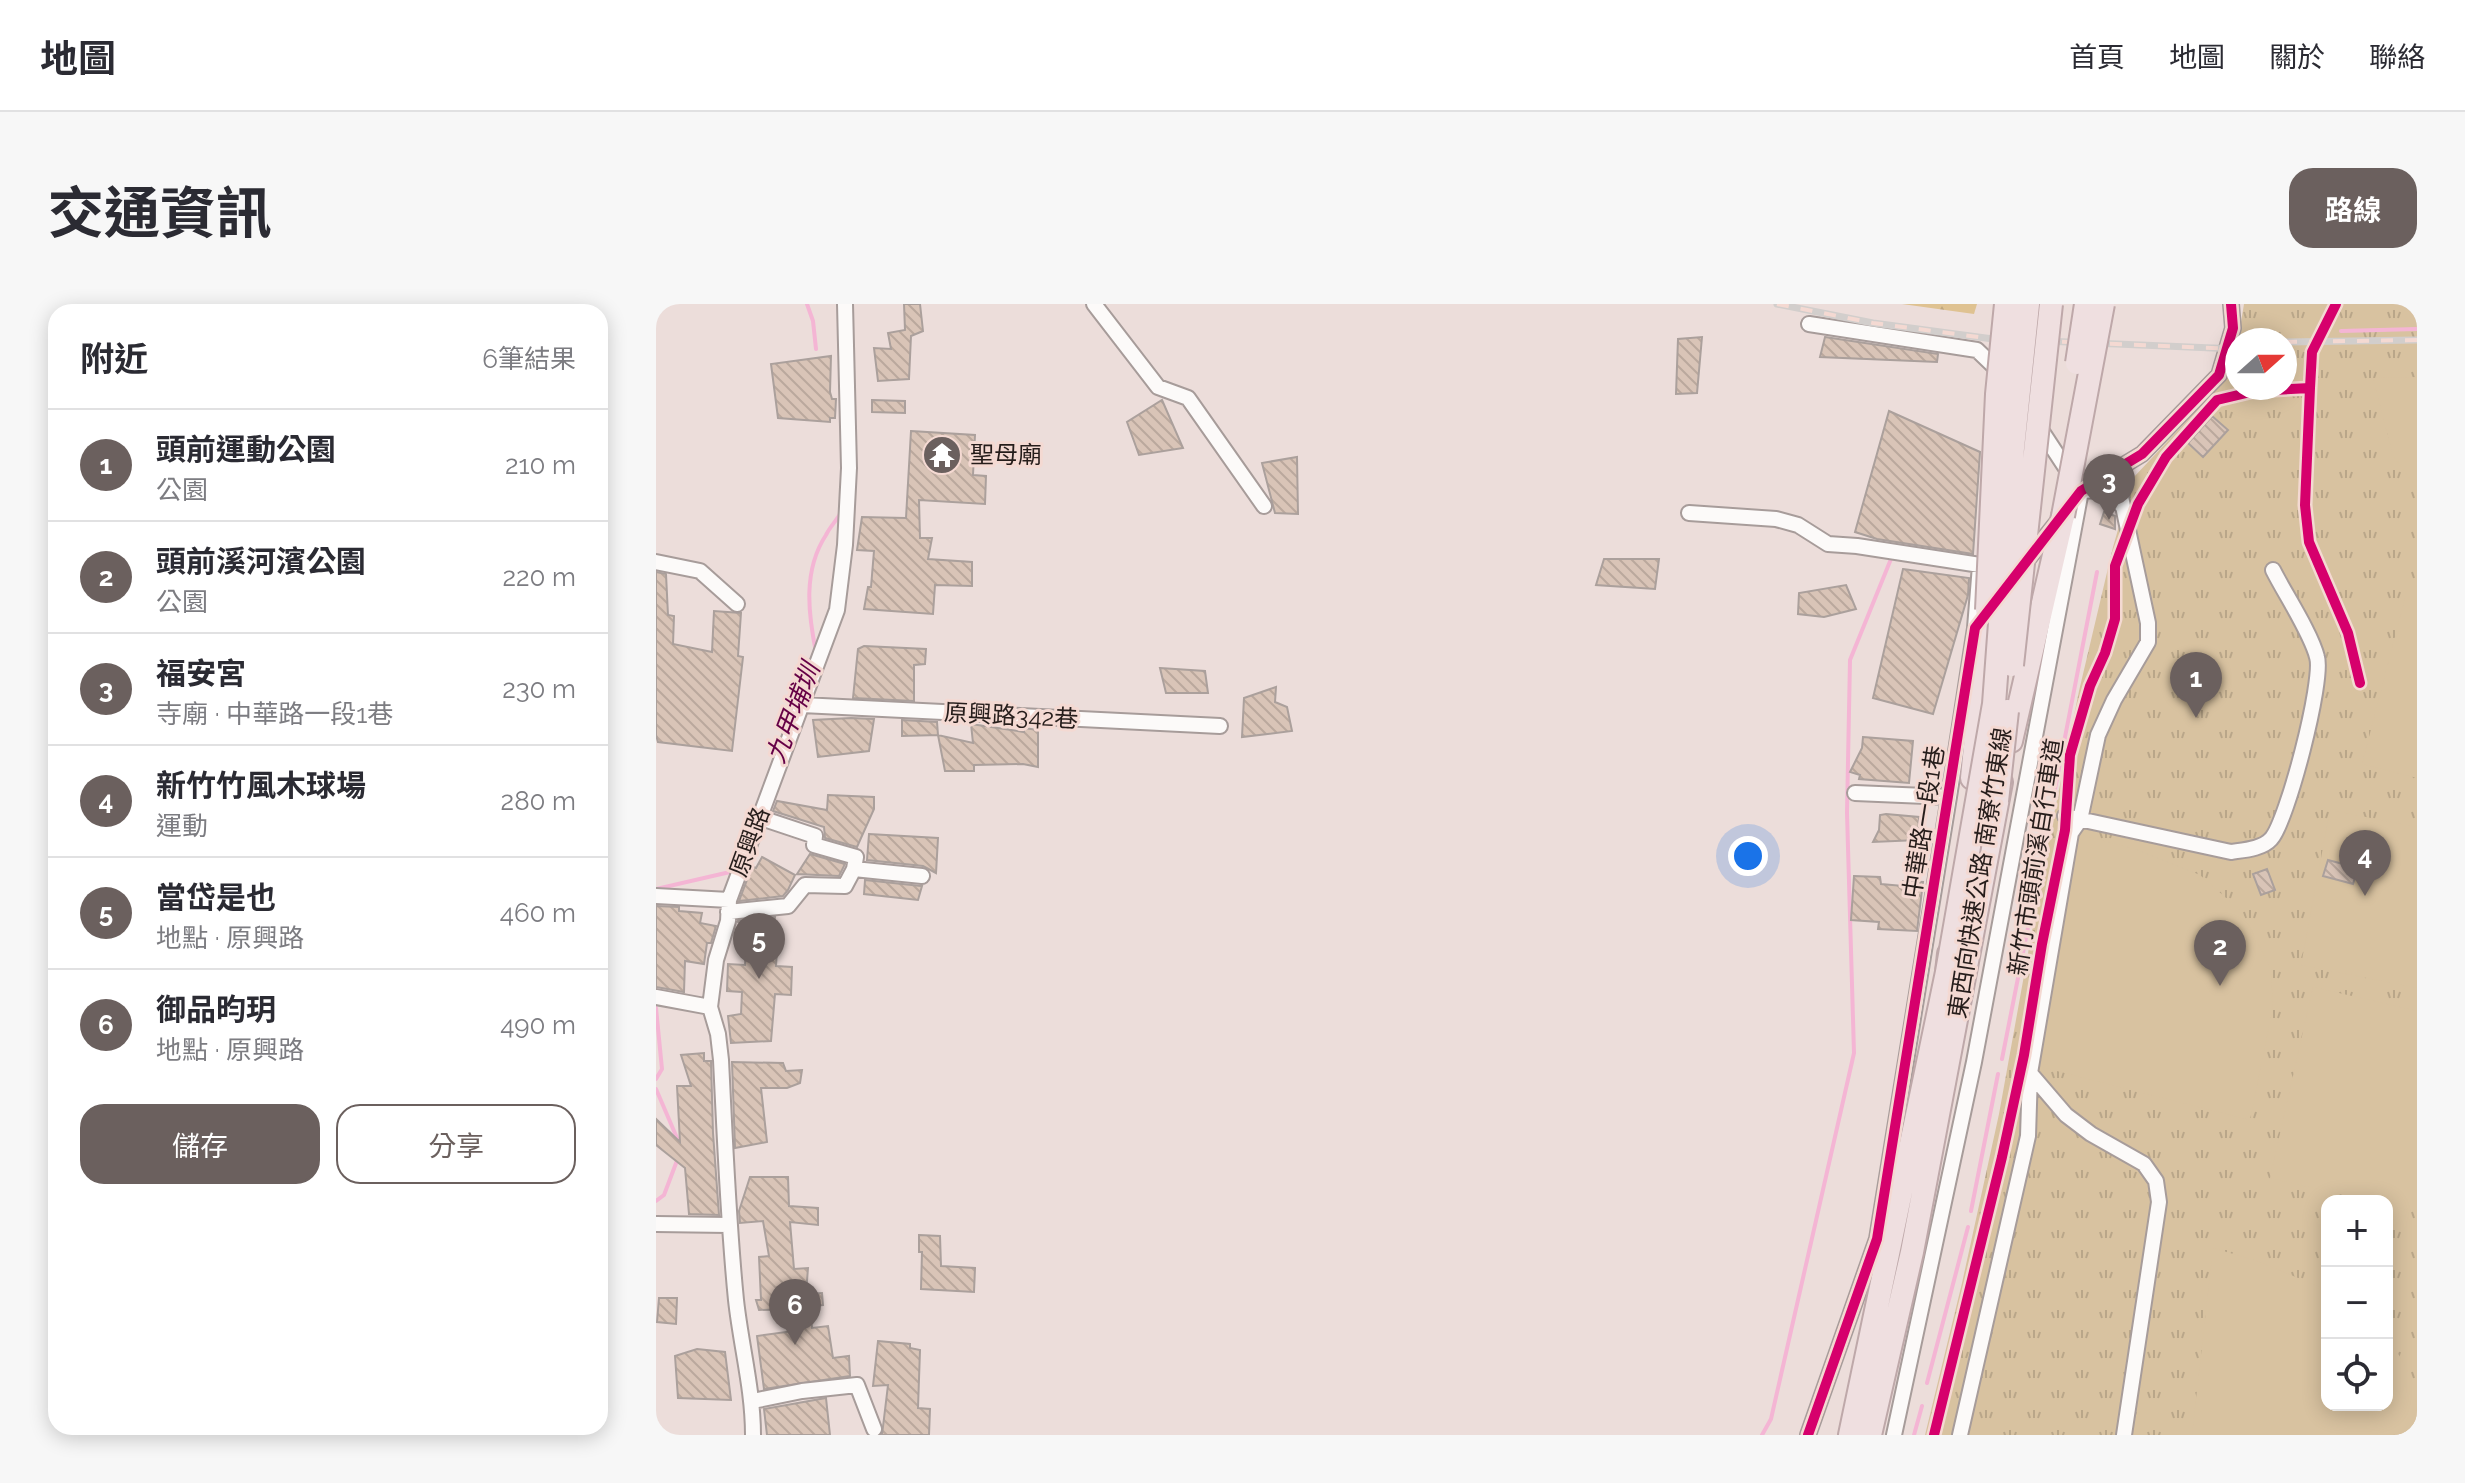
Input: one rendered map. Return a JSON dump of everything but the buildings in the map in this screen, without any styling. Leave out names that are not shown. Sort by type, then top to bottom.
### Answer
[{"type":"highway","points":[[1947,972],[1952,916],[1971,791],[1984,646],[1997,394],[2006,304]]},
{"type":"highway","name":"東西向快速公路 南寮竹東線","points":[[1850,1435],[1947,972],[1994,704],[2013,448],[2028,304]]},
{"type":"highway","name":"東西向快速公路 南寮竹東線","points":[[1870,1435],[1912,1252],[1997,801],[2051,304]]},
{"type":"highway","points":[[2063,516],[2072,393],[2086,304]]},
{"type":"highway","points":[[1997,801],[2063,516],[2103,304]]},
{"type":"street","name":"原興路","points":[[753,1435],[753,1401],[737,1314],[728,1225],[721,1060],[710,1007],[716,960],[728,921],[728,906],[758,817],[837,610],[845,545],[849,468],[845,304]]},
{"type":"street","points":[[1094,304],[1158,387],[1188,398],[1264,506]]},
{"type":"street","name":"中華路一段1巷","points":[[1808,1435],[1877,1239],[1975,628],[2081,491],[2142,454],[2219,375],[2233,328],[2231,304]]},
{"type":"street","points":[[1809,324],[1977,350],[2007,379],[2081,491],[1974,1062],[1894,1435]]},
{"type":"street","points":[[1960,1435],[2028,1136],[2030,1073],[2071,833],[2080,820],[2098,735],[2114,700],[2148,642],[2148,623],[2115,469]]},
{"type":"street","points":[[2081,491],[2099,489],[2122,506]]},
{"type":"street","points":[[1689,513],[1776,519],[1798,525],[1828,544],[1980,565],[1975,628]]},
{"type":"street","points":[[656,562],[700,571],[737,604]]},
{"type":"street","points":[[2065,816],[2231,852],[2269,842],[2278,830],[2301,756],[2320,672],[2317,656],[2273,570]]},
{"type":"street","name":"原興路342巷","points":[[802,705],[1220,726]]},
{"type":"street","points":[[1855,793],[1949,797]]},
{"type":"street","points":[[656,896],[728,906],[788,906],[805,885],[845,886],[856,857],[814,845],[815,836],[758,817]]},
{"type":"street","points":[[854,869],[922,876]]},
{"type":"street","points":[[656,997],[710,1007]]},
{"type":"street","points":[[2030,1073],[2066,1115],[2091,1134],[2144,1164],[2156,1181],[2159,1202],[2124,1435]]},
{"type":"street","points":[[656,1224],[728,1225]]},
{"type":"street","points":[[753,1401],[802,1391],[857,1385],[874,1429]]},
{"type":"green space","points":[[1902,304],[1977,304],[1974,314]]},
{"type":"green space","points":[[2244,304],[2417,304],[2417,1435],[1925,1435],[1999,1114],[2079,691],[2113,547],[2133,478],[2225,380],[2225,400],[2297,400],[2297,328],[2240,328]]},
{"type":"green space","points":[[2417,377],[2417,488],[2393,456],[2373,378]]},
{"type":"green space","points":[[2405,598],[2417,602],[2417,778],[2362,764]]},
{"type":"green space","points":[[2330,810],[2417,827],[2417,988],[2301,965]]},
{"type":"green space","points":[[2078,834],[2135,849],[2200,875],[2242,912],[2271,969],[2273,1007],[2250,1120],[2033,1065]]},
{"type":"green space","points":[[2313,987],[2417,1011],[2417,1212],[2393,1206],[2393,1195],[2343,1195],[2270,1178]]},
{"type":"green space","points":[[2213,1248],[2257,1261],[2321,1288],[2321,1411],[2393,1411],[2393,1346],[2415,1393],[2417,1435],[2192,1435]]},
{"type":"waterway","name":"九甲埔圳","points":[[807,304],[813,321],[816,349]]},
{"type":"waterway","points":[[2341,331],[2417,329]]},
{"type":"waterway","name":"九甲埔圳","points":[[816,652],[811,622],[811,577],[819,548],[840,514]]},
{"type":"waterway","points":[[1762,1435],[1771,1419],[1854,1053],[1847,813],[1850,660],[1893,554]]},
{"type":"waterway","points":[[2054,794],[2097,572]]},
{"type":"waterway","points":[[2002,1059],[2048,826]]},
{"type":"waterway","name":"九甲埔圳","points":[[656,889],[730,872]]},
{"type":"waterway","name":"九甲埔圳","points":[[656,1008],[662,1069],[656,1079]]},
{"type":"waterway","points":[[1971,1211],[1998,1074]]},
{"type":"waterway","name":"九甲埔圳","points":[[656,1089],[680,1145]]},
{"type":"waterway","name":"九甲埔圳","points":[[656,1201],[664,1195],[678,1158]]},
{"type":"waterway","points":[[1927,1383],[1968,1227]]},
{"type":"waterway","points":[[1914,1435],[1922,1406]]},
{"type":"railway","points":[[1777,304],[1873,323],[1993,339],[2225,349]]},
{"type":"railway","points":[[2297,342],[2417,340]]},
{"type":"cycle path","points":[[1808,1435],[1877,1239],[1975,628],[2081,491],[2142,454],[2219,375],[2233,328],[2231,304]]},
{"type":"cycle path","name":"新竹市頭前溪自行車道","points":[[1934,1435],[2024,1055],[2065,830],[2070,755],[2090,686],[2105,653],[2115,619],[2115,566],[2138,504],[2166,457],[2217,400],[2255,391],[2310,388],[2312,352],[2336,304]]},
{"type":"cycle path","points":[[2310,388],[2305,505],[2309,542],[2348,633],[2360,683]]},
{"type":"place","name":"聖母廟","points":[[942,455]]},
{"type":"place","name":"福安宮","points":[[2109,520]]},
{"type":"place","name":"頭前運動公園","points":[[2196,718]]},
{"type":"place","name":"新竹竹風木球場","points":[[2365,896]]},
{"type":"place","name":"當岱是也","points":[[759,979]]},
{"type":"place","name":"頭前溪河濱公園","points":[[2220,986]]},
{"type":"place","name":"御品昀玥","points":[[795,1345]]}]
